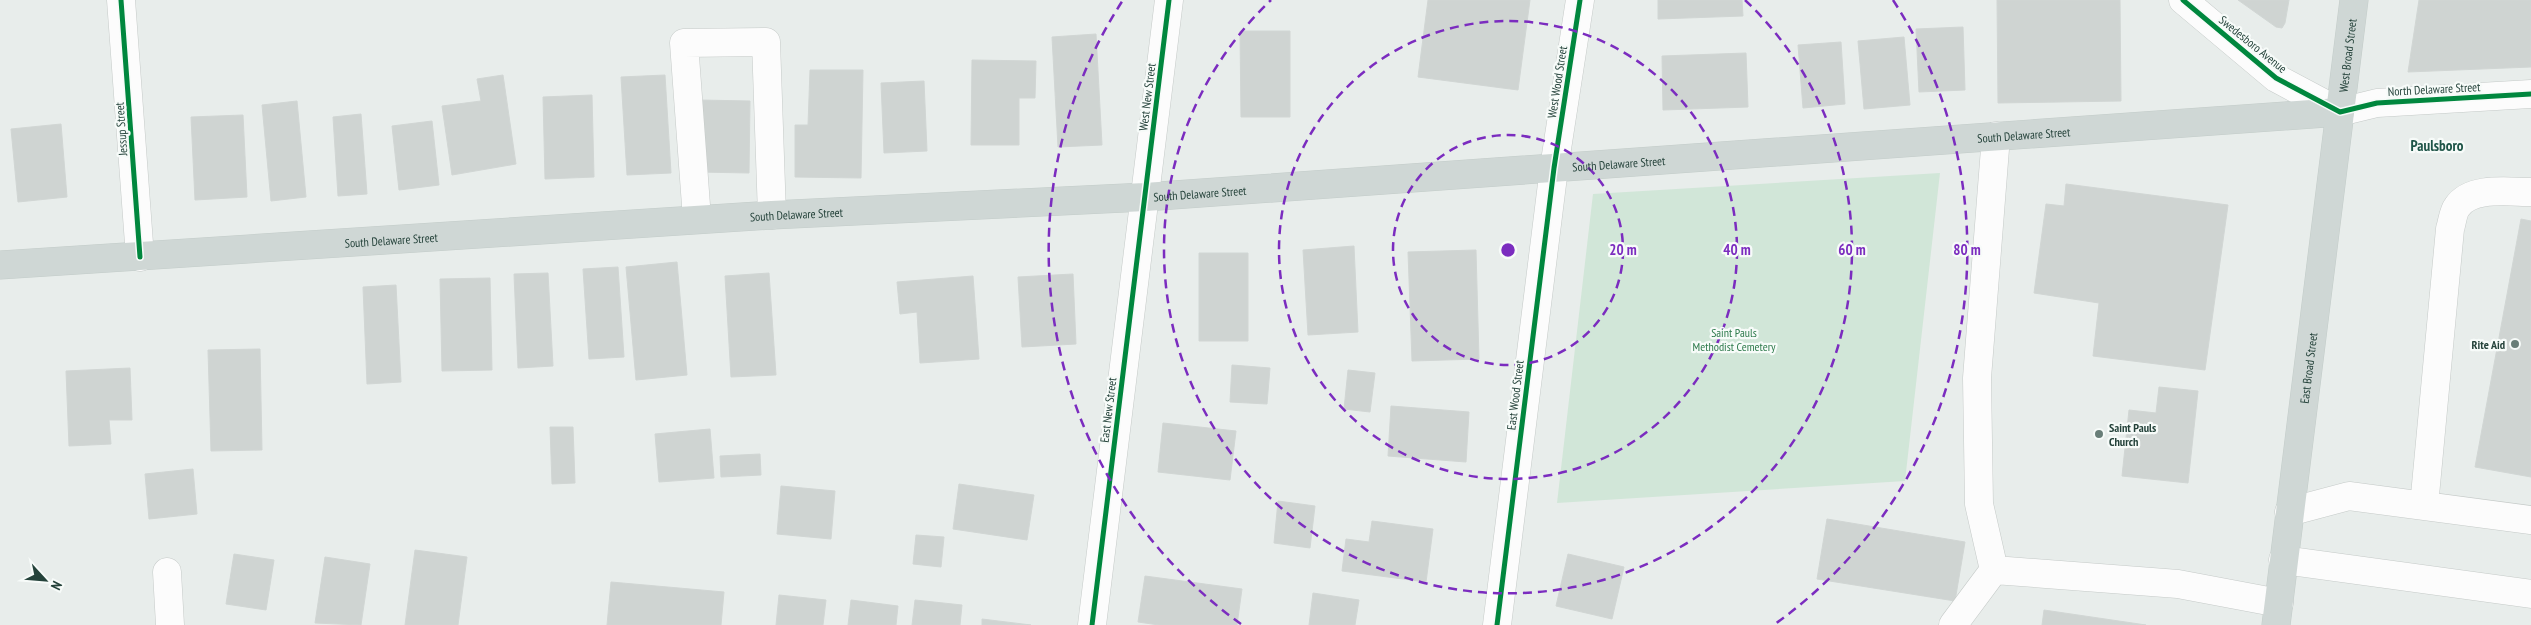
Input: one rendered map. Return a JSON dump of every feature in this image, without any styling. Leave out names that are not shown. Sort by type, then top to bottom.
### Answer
[{"type":"main road","name":"West Broad Street","points":[[2340,112],[2354,0]]},
{"type":"main road","name":"South Delaware Street","points":[[0,265],[772,214],[1145,197],[2340,112]]},
{"type":"main road","name":"East Broad Street","points":[[2277,614],[2340,112]]},
{"type":"street","name":"Jessup Street","points":[[122,0],[140,257]]},
{"type":"street","name":"West New Street","points":[[1145,197],[1170,0]]},
{"type":"street","name":"West Wood Street","points":[[1554,168],[1580,0]]},
{"type":"street","name":"Swedesboro Avenue","points":[[2183,0],[2276,78],[2340,112]]},
{"type":"street","points":[[697,219],[684,44],[766,42],[772,214]]},
{"type":"street","name":"North Delaware Street","points":[[2340,112],[2377,102],[2531,94]]},
{"type":"street","points":[[1953,625],[1994,570],[1979,504],[1977,378],[1996,136]]},
{"type":"street","name":"East Wood Street","points":[[1497,625],[1554,168]]},
{"type":"street","points":[[2424,506],[2450,229],[2456,207],[2470,196],[2487,192],[2531,192]]},
{"type":"street","name":"East New Street","points":[[1092,625],[1145,197]]},
{"type":"street","points":[[2289,512],[2349,496],[2531,520]]},
{"type":"street","points":[[2283,560],[2531,594]]},
{"type":"street","points":[[1994,570],[2178,584],[2277,614]]},
{"type":"street","points":[[167,572],[170,625]]},
{"type":"green space","name":"Saint Pauls Methodist Cemetery","points":[[1940,173],[1905,481],[1557,503],[1593,194]]},
{"type":"building","points":[[1428,0],[1530,0],[1518,90],[1418,77]]},
{"type":"building","points":[[1658,0],[1742,0],[1743,16],[1658,19]]},
{"type":"building","points":[[1997,0],[2120,0],[2121,101],[1998,103]]},
{"type":"building","points":[[2238,0],[2289,0],[2285,23],[2282,28],[2276,27]]},
{"type":"building","points":[[2419,0],[2531,0],[2531,67],[2408,72]]},
{"type":"building","points":[[1963,27],[1965,90],[1919,92],[1916,29]]},
{"type":"building","points":[[1240,31],[1290,31],[1290,117],[1241,117]]},
{"type":"building","points":[[1096,34],[1102,145],[1058,147],[1052,37]]},
{"type":"building","points":[[1904,37],[1910,105],[1864,109],[1858,41]]},
{"type":"building","points":[[1841,42],[1845,104],[1803,108],[1798,45]]},
{"type":"building","points":[[1746,53],[1748,107],[1663,110],[1662,56]]},
{"type":"building","points":[[972,60],[1036,61],[1035,98],[1019,98],[1019,145],[971,145]]},
{"type":"building","points":[[810,70],[863,70],[861,178],[795,177],[795,125],[808,125]]},
{"type":"building","points":[[503,75],[516,164],[452,175],[442,106],[481,101],[477,79]]},
{"type":"building","points":[[665,75],[671,173],[627,175],[621,77]]},
{"type":"building","points":[[924,81],[927,151],[884,153],[881,83]]},
{"type":"building","points":[[592,95],[594,177],[545,179],[543,97]]},
{"type":"building","points":[[699,100],[750,101],[749,173],[699,172]]},
{"type":"building","points":[[297,101],[306,197],[271,201],[262,105]]},
{"type":"building","points":[[361,114],[367,194],[338,196],[333,117]]},
{"type":"building","points":[[243,115],[247,197],[195,200],[191,117]]},
{"type":"building","points":[[432,121],[439,185],[399,190],[392,126]]},
{"type":"building","points":[[61,124],[67,197],[18,202],[11,129]]},
{"type":"building","points":[[2066,184],[2228,205],[2205,370],[2093,356],[2099,303],[2034,293],[2046,204],[2064,206]]},
{"type":"building","name":"Rite Aid","points":[[2521,219],[2531,221],[2531,477],[2475,467]]},
{"type":"building","points":[[1354,246],[1358,332],[1308,335],[1303,250]]},
{"type":"building","points":[[1476,250],[1479,359],[1412,361],[1408,252]]},
{"type":"building","points":[[1199,253],[1248,253],[1248,341],[1199,341]]},
{"type":"building","points":[[677,262],[687,375],[636,380],[626,267]]},
{"type":"building","points":[[618,267],[624,357],[589,359],[583,269]]},
{"type":"building","points":[[548,273],[553,366],[518,368],[514,274]]},
{"type":"building","points":[[769,273],[776,375],[731,377],[725,276]]},
{"type":"building","points":[[1073,274],[1076,344],[1022,347],[1018,277]]},
{"type":"building","points":[[973,276],[979,359],[920,363],[917,312],[900,314],[897,282]]},
{"type":"building","points":[[490,278],[492,370],[442,371],[440,279]]},
{"type":"building","points":[[396,285],[401,382],[367,384],[363,287]]},
{"type":"building","points":[[260,349],[262,450],[211,451],[208,350]]},
{"type":"building","points":[[1232,365],[1270,368],[1267,404],[1230,402]]},
{"type":"building","points":[[130,368],[132,420],[109,420],[111,444],[69,446],[66,371]]},
{"type":"building","points":[[1348,370],[1375,373],[1370,412],[1344,409]]},
{"type":"building","points":[[2159,387],[2198,391],[2188,483],[2122,476],[2129,410],[2156,413]]},
{"type":"building","points":[[1391,406],[1469,412],[1466,462],[1388,456]]},
{"type":"building","points":[[1163,423],[1236,431],[1230,480],[1158,472]]},
{"type":"building","points":[[550,427],[573,427],[575,483],[552,484]]},
{"type":"building","points":[[710,429],[714,478],[659,482],[655,434]]},
{"type":"building","points":[[760,454],[761,475],[721,477],[720,456]]},
{"type":"building","points":[[193,469],[197,514],[149,519],[145,474]]},
{"type":"building","points":[[959,484],[1034,495],[1027,540],[953,529]]},
{"type":"building","points":[[781,486],[835,491],[831,539],[777,534]]},
{"type":"building","points":[[1278,501],[1315,506],[1310,548],[1274,543]]},
{"type":"building","points":[[1827,519],[1965,542],[1955,601],[1817,579]]},
{"type":"building","points":[[1372,521],[1433,529],[1426,582],[1342,571],[1346,539],[1369,542]]},
{"type":"building","points":[[916,535],[944,537],[941,567],[913,564]]},
{"type":"building","points":[[415,550],[467,557],[458,625],[405,625]]},
{"type":"building","points":[[234,554],[274,560],[266,610],[226,604]]},
{"type":"building","points":[[1568,554],[1624,567],[1612,619],[1556,606]]},
{"type":"building","points":[[325,557],[370,564],[361,625],[315,623]]},
{"type":"building","points":[[1145,576],[1242,589],[1237,625],[1159,625],[1138,622]]},
{"type":"building","points":[[611,582],[724,592],[721,625],[607,625]]},
{"type":"building","points":[[1313,593],[1359,600],[1355,625],[1309,625]]},
{"type":"building","points":[[779,595],[826,600],[823,625],[776,625]]},
{"type":"building","points":[[851,600],[898,606],[896,625],[848,625]]},
{"type":"building","points":[[915,600],[962,605],[960,625],[912,625]]},
{"type":"building","points":[[2044,610],[2146,625],[2042,625]]},
{"type":"building","points":[[982,619],[1031,625],[982,625]]},
{"type":"cycle path","points":[[121,0],[140,257]]},
{"type":"cycle path","points":[[1092,625],[1169,0]]},
{"type":"cycle path","points":[[1497,625],[1554,168],[1580,0]]},
{"type":"cycle path","points":[[2183,0],[2276,78],[2340,112],[2377,103],[2531,94]]},
{"type":"place","name":"Rite Aid","points":[[2515,344]]},
{"type":"place","name":"Saint Pauls Church","points":[[2099,434]]},
{"type":"district","name":"Paulsboro","points":[[2437,145]]}]
